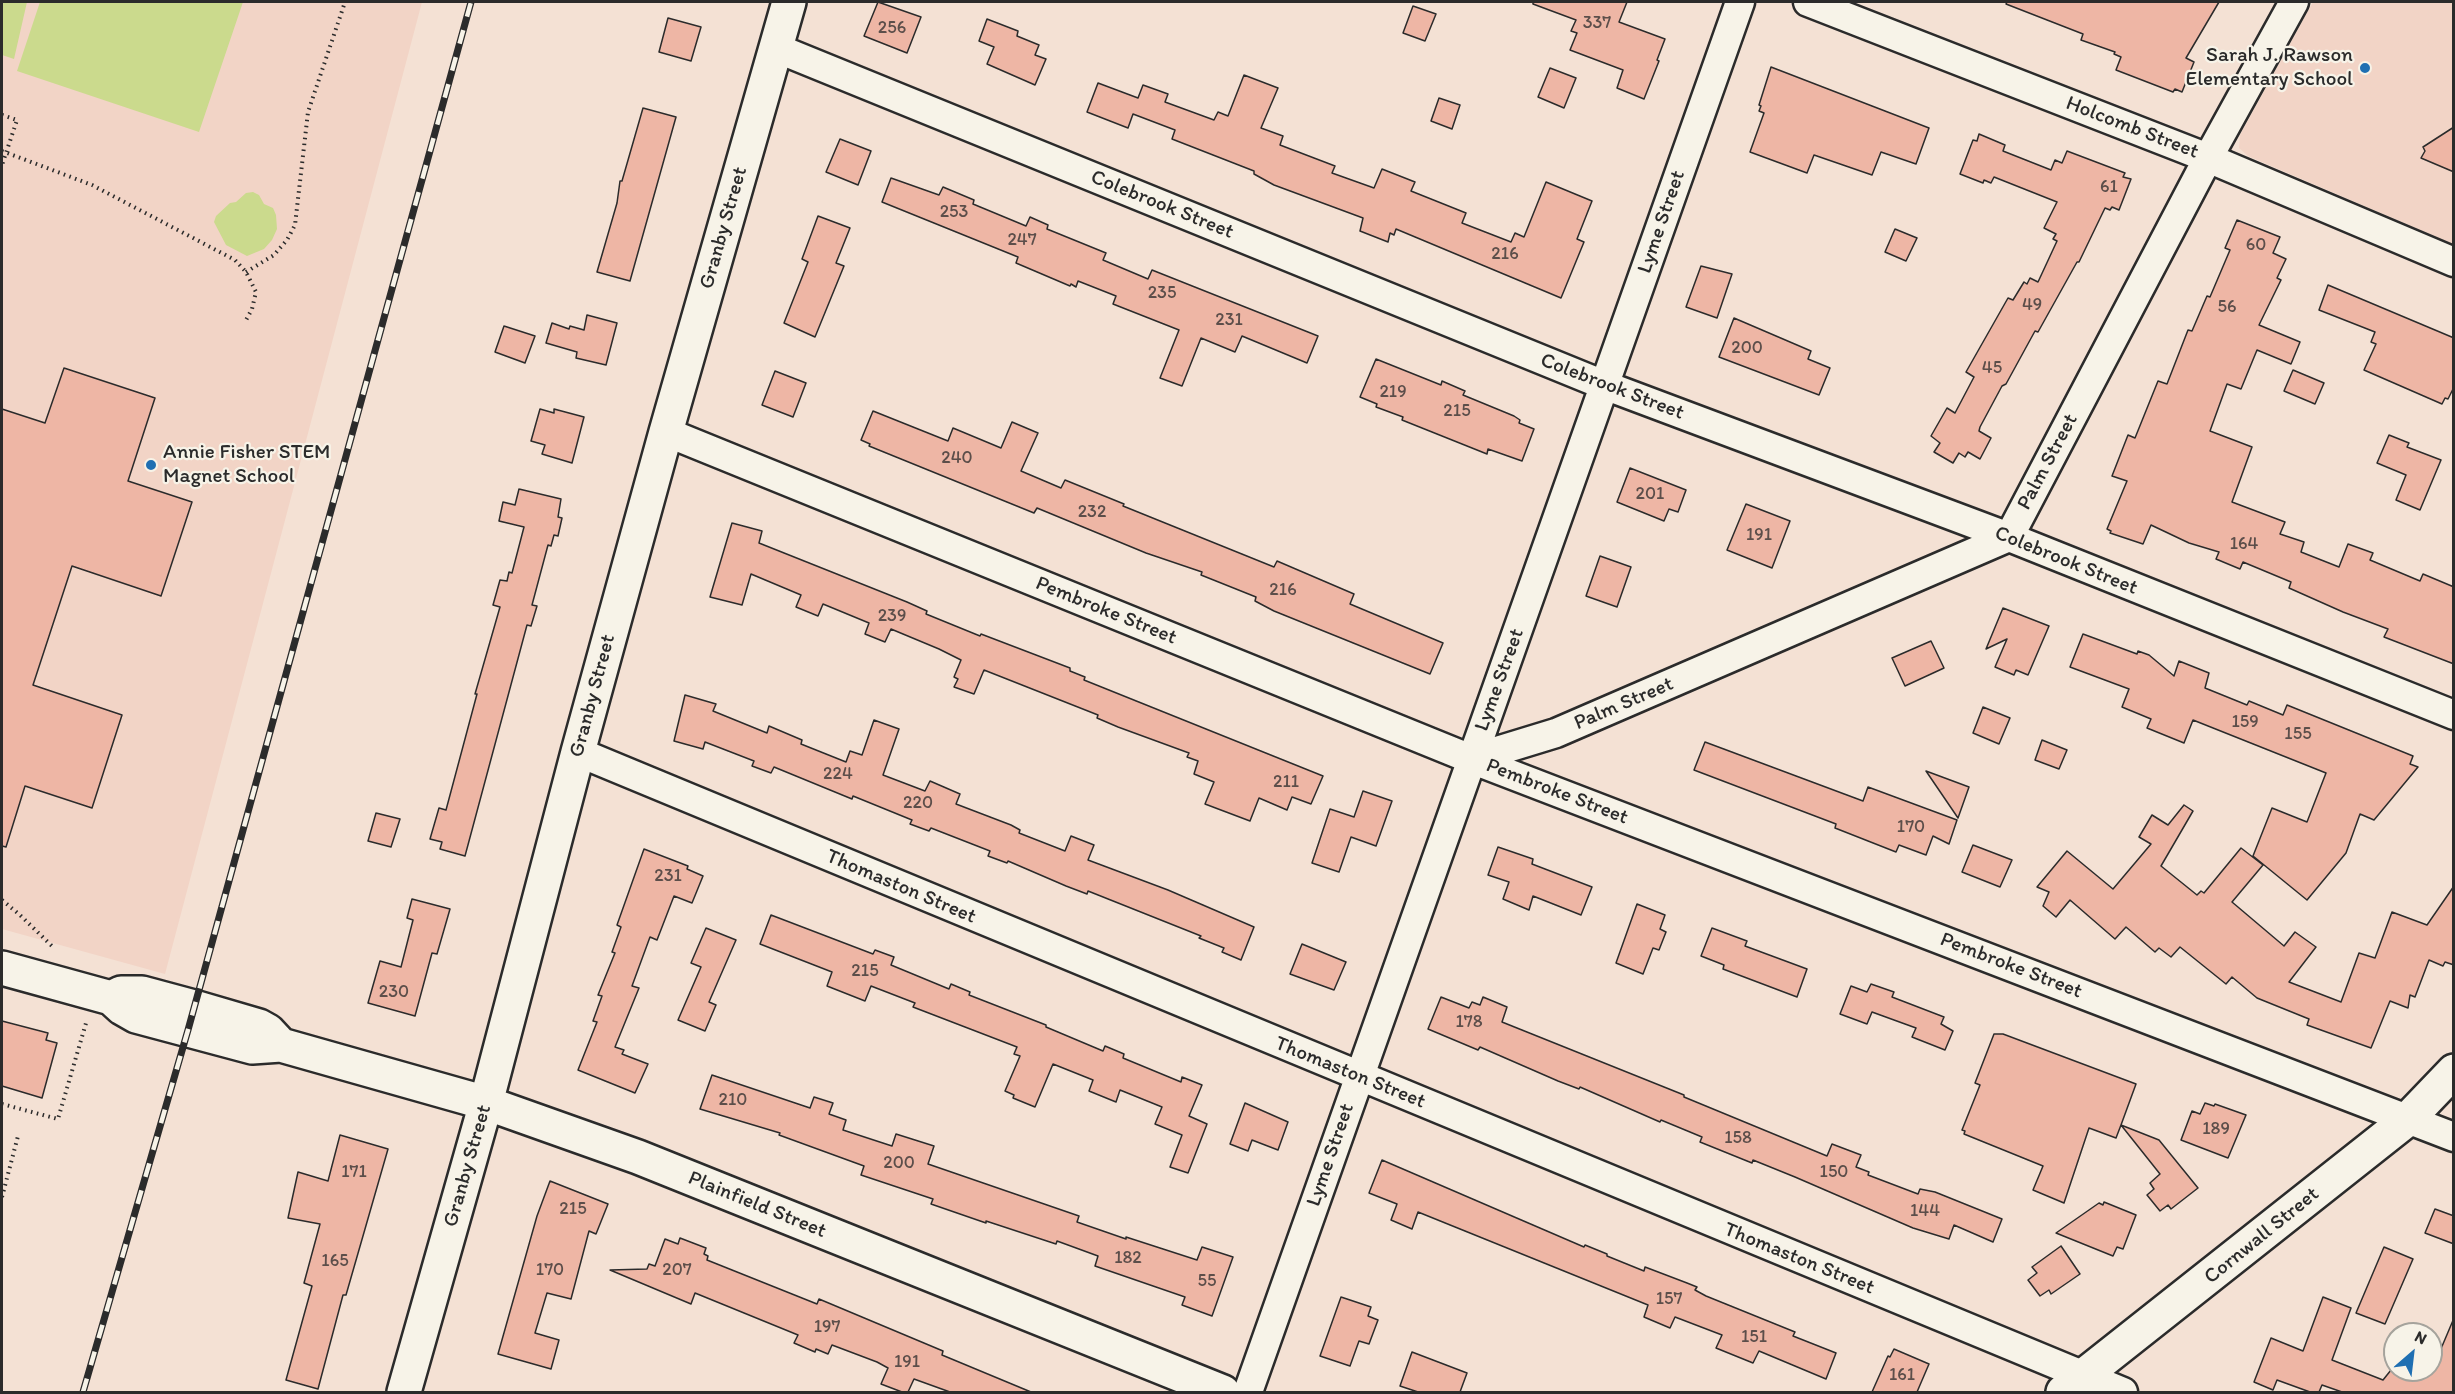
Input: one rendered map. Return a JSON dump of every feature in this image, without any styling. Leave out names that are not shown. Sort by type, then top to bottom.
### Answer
[{"type":"street","name":"Granby Street","points":[[404,1392],[486,1102],[578,752],[666,432],[789,2]]},
{"type":"street","name":"Lyme Street","points":[[1248,1392],[1740,2]]},
{"type":"street","name":"Holcomb Street","points":[[1808,2],[2208,158],[2454,262]]},
{"type":"street","name":"Palm Street","points":[[1471,759],[1556,733],[2008,537],[2208,158],[2294,2]]},
{"type":"street","name":"Colebrook Street","points":[[776,48],[1604,385],[2008,537],[2454,715]]},
{"type":"street","name":"Pembroke Street","points":[[666,432],[1471,759],[2454,1137]]},
{"type":"street","name":"Thomaston Street","points":[[578,752],[1359,1077],[2074,1385],[2123,1392]]},
{"type":"street","name":"Plainfield Street","points":[[2,968],[111,998],[121,993],[142,993],[194,1007],[259,1026],[268,1031],[281,1046],[486,1102],[649,1161],[1223,1392]]},
{"type":"street","name":"Cornwall Street","points":[[2074,1385],[2408,1119],[2454,1071]]},
{"type":"path","points":[[246,272],[274,255],[287,240],[295,225],[308,112],[345,2]]},
{"type":"path","points":[[2,115],[17,120],[4,152],[2,165]]},
{"type":"path","points":[[4,152],[92,185],[225,254],[246,272],[255,292],[252,309],[245,322]]},
{"type":"path","points":[[2,900],[54,948]]},
{"type":"path","points":[[2,1104],[58,1119],[86,1023]]},
{"type":"path","points":[[2,1197],[18,1136]]},
{"type":"shaded area","name":"Annie Fisher STEM Magnet School","points":[[2,2],[422,2],[165,974],[2,929]]},
{"type":"shaded area","name":"Sarah J. Rawson Elementary School","points":[[2313,2],[2453,2],[2453,244],[2248,156],[2239,148],[2240,135]]},
{"type":"green space","points":[[2,2],[27,2],[14,59],[2,55]]},
{"type":"green space","points":[[40,2],[243,2],[199,132],[17,71]]},
{"type":"green space","points":[[253,192],[259,195],[264,204],[273,208],[277,229],[272,240],[264,249],[247,256],[226,245],[214,222],[216,216],[230,203],[236,202],[246,193]]},
{"type":"building","points":[[878,2],[921,17],[907,53],[864,36]]},
{"type":"building","points":[[1533,2],[1627,2],[1619,22],[1665,39],[1644,99],[1617,88],[1623,70],[1570,50],[1577,33],[1571,31],[1576,20],[1533,4]]},
{"type":"building","points":[[2007,2],[2219,2],[2186,58],[2194,62],[2182,92],[2175,89],[2173,92],[2116,70],[2121,57],[2114,54],[2115,52],[2081,40],[2083,34],[2006,4]]},
{"type":"building","points":[[1413,6],[1436,14],[1425,41],[1403,33]]},
{"type":"building","points":[[668,18],[701,27],[691,61],[659,52]]},
{"type":"building","points":[[987,19],[1018,31],[1017,36],[1039,45],[1035,55],[1046,59],[1035,85],[987,64],[994,47],[979,41]]},
{"type":"building","points":[[1771,67],[1929,128],[1916,164],[1881,152],[1872,175],[1814,155],[1807,173],[1750,152],[1764,113],[1759,111],[1761,106],[1759,105]]},
{"type":"building","points":[[1550,68],[1576,78],[1564,108],[1538,97]]},
{"type":"building","points":[[1244,75],[1278,88],[1261,128],[1283,136],[1280,145],[1335,166],[1332,173],[1374,188],[1382,169],[1415,182],[1411,191],[1466,213],[1462,223],[1511,242],[1515,233],[1524,237],[1546,182],[1592,201],[1577,239],[1584,242],[1561,298],[1396,229],[1394,235],[1390,233],[1388,242],[1360,231],[1363,218],[1274,185],[1254,174],[1254,171],[1172,139],[1175,130],[1133,114],[1128,128],[1087,112],[1098,83],[1138,98],[1143,85],[1168,94],[1165,102],[1214,120],[1218,112],[1228,116]]},
{"type":"building","points":[[1439,98],[1460,105],[1452,129],[1431,121]]},
{"type":"building","points":[[643,108],[676,117],[630,281],[597,272],[617,203],[620,181],[622,181]]},
{"type":"building","points":[[2454,127],[2454,172],[2421,158],[2425,151],[2423,147]]},
{"type":"building","points":[[1979,134],[2005,145],[2003,151],[2051,170],[2055,160],[2062,163],[2067,151],[2125,173],[2123,177],[2131,179],[2119,210],[2112,207],[2110,210],[2105,208],[2079,262],[2038,332],[2035,331],[2006,384],[2002,386],[1980,427],[1979,431],[1991,438],[1980,459],[1968,452],[1965,457],[1959,453],[1953,463],[1934,452],[1940,443],[1931,436],[1947,408],[1955,413],[1974,377],[1966,372],[2008,298],[2013,300],[2024,282],[2027,284],[2030,278],[2038,282],[2057,241],[2053,239],[2056,234],[2044,228],[2057,202],[1994,177],[1991,183],[1984,180],[1983,183],[1960,174],[1973,140],[1977,141]]},
{"type":"building","points":[[840,139],[871,151],[858,185],[826,172]]},
{"type":"building","points":[[891,178],[939,195],[943,187],[974,200],[973,204],[1026,226],[1030,217],[1048,225],[1047,229],[1106,253],[1103,260],[1148,279],[1152,270],[1318,336],[1307,363],[1242,336],[1235,352],[1201,338],[1182,386],[1160,378],[1179,330],[1113,304],[1116,296],[1078,281],[1076,287],[1071,284],[1070,286],[1016,263],[1018,257],[882,202]]},
{"type":"building","points":[[818,216],[850,228],[836,263],[844,266],[815,337],[784,323],[808,262],[802,259]]},
{"type":"building","points":[[2237,220],[2280,237],[2273,253],[2286,259],[2277,278],[2281,280],[2259,325],[2300,342],[2291,364],[2257,350],[2241,389],[2227,384],[2210,431],[2252,447],[2232,502],[2285,522],[2280,534],[2304,542],[2301,552],[2339,567],[2348,544],[2373,553],[2370,560],[2420,581],[2423,574],[2454,587],[2454,664],[2384,637],[2388,629],[2289,588],[2291,582],[2243,562],[2240,569],[2216,559],[2219,552],[2189,543],[2151,525],[2143,544],[2110,533],[2111,531],[2107,529],[2127,481],[2112,476],[2128,435],[2135,438],[2158,381],[2167,384],[2188,330],[2192,331],[2207,296],[2210,297],[2230,250],[2225,248]]},
{"type":"building","points":[[1895,229],[1917,238],[1906,261],[1885,252]]},
{"type":"building","points":[[1701,266],[1732,274],[1717,318],[1686,307]]},
{"type":"building","points":[[2328,285],[2454,338],[2454,387],[2448,399],[2445,398],[2442,404],[2364,370],[2376,344],[2371,342],[2375,332],[2319,310]]},
{"type":"building","points":[[587,315],[617,323],[606,365],[576,358],[577,352],[546,343],[552,323],[569,329],[570,326],[584,330]]},
{"type":"building","points":[[1734,318],[1811,351],[1808,359],[1830,368],[1819,395],[1719,357]]},
{"type":"building","points":[[504,326],[535,336],[525,363],[495,352]]},
{"type":"building","points":[[1376,359],[1441,385],[1442,381],[1465,391],[1463,395],[1514,416],[1520,420],[1519,423],[1534,429],[1522,461],[1488,449],[1487,454],[1402,420],[1403,417],[1376,407],[1377,404],[1360,397]]},
{"type":"building","points":[[64,368],[155,398],[128,481],[192,502],[161,596],[72,566],[33,685],[122,715],[92,808],[25,786],[6,847],[2,846],[2,409],[45,423]]},
{"type":"building","points":[[2293,370],[2324,383],[2315,404],[2284,391]]},
{"type":"building","points":[[775,371],[806,383],[793,417],[762,405]]},
{"type":"building","points":[[540,409],[554,413],[554,409],[584,417],[572,463],[542,454],[545,445],[531,441]]},
{"type":"building","points":[[873,411],[948,441],[953,428],[1001,448],[1012,422],[1038,433],[1021,471],[1061,488],[1065,480],[1274,567],[1277,561],[1354,594],[1350,604],[1443,643],[1430,674],[1274,611],[1255,601],[1256,597],[1201,575],[1202,572],[1146,553],[1037,508],[1034,513],[869,446],[870,444],[861,440]]},
{"type":"building","points":[[2389,435],[2409,443],[2407,447],[2441,460],[2420,510],[2396,500],[2406,475],[2377,463]]},
{"type":"building","points":[[1630,468],[1686,490],[1678,512],[1669,509],[1664,521],[1617,502]]},
{"type":"building","points":[[519,489],[561,499],[558,517],[562,518],[558,536],[554,535],[551,546],[548,545],[532,605],[537,606],[531,626],[527,625],[465,856],[440,849],[442,842],[430,839],[439,808],[446,810],[500,607],[493,605],[500,580],[507,581],[509,572],[512,573],[524,527],[499,521],[503,502],[515,505]]},
{"type":"building","points":[[1746,504],[1790,521],[1772,568],[1727,550]]},
{"type":"building","points":[[732,523],[762,531],[759,543],[907,602],[927,611],[926,614],[980,636],[981,634],[1070,668],[1070,671],[1085,677],[1084,680],[1323,776],[1311,804],[1292,797],[1287,810],[1259,798],[1250,821],[1205,804],[1214,782],[1194,774],[1198,761],[1187,757],[1189,753],[1118,727],[1097,718],[1098,715],[984,670],[974,694],[954,687],[958,679],[954,677],[961,660],[891,629],[885,642],[865,634],[869,623],[823,604],[818,616],[796,607],[801,595],[751,574],[742,605],[710,597]]},
{"type":"building","points":[[1600,556],[1631,567],[1617,607],[1586,596]]},
{"type":"building","points":[[2003,608],[2049,626],[2028,675],[2016,670],[2014,675],[1995,667],[2007,639],[1986,649]]},
{"type":"building","points":[[2083,634],[2137,654],[2138,651],[2149,655],[2174,676],[2179,661],[2209,673],[2205,688],[2247,705],[2249,701],[2283,715],[2287,705],[2413,756],[2410,764],[2418,767],[2374,820],[2360,814],[2346,853],[2307,900],[2253,856],[2272,808],[2307,822],[2326,773],[2193,720],[2184,743],[2147,728],[2151,719],[2122,707],[2129,689],[2070,667]]},
{"type":"building","points":[[1931,641],[1944,668],[1905,686],[1892,658]]},
{"type":"building","points":[[685,695],[716,704],[713,711],[767,733],[769,726],[802,740],[801,744],[846,762],[850,751],[862,755],[874,720],[899,729],[883,775],[925,791],[930,781],[960,794],[956,804],[1011,825],[1020,830],[1019,833],[1065,851],[1071,836],[1094,845],[1088,860],[1168,890],[1254,927],[1241,960],[1222,952],[1224,948],[1199,938],[1201,936],[1088,891],[1087,894],[1008,861],[1007,863],[988,856],[990,851],[931,828],[929,831],[910,824],[912,820],[853,796],[852,799],[774,767],[771,773],[752,766],[754,761],[705,742],[703,749],[674,741]]},
{"type":"building","points":[[1983,707],[2010,718],[1999,744],[1973,733]]},
{"type":"building","points":[[2042,740],[2067,750],[2059,769],[2035,760]]},
{"type":"building","points":[[1705,742],[1863,801],[1868,787],[1957,820],[1949,844],[1933,836],[1926,855],[1899,845],[1896,852],[1835,828],[1836,824],[1694,770]]},
{"type":"building","points":[[1926,771],[1969,787],[1958,818]]},
{"type":"building","points":[[1363,791],[1392,801],[1376,846],[1351,837],[1339,872],[1312,863],[1330,809],[1354,817]]},
{"type":"building","points":[[2184,805],[2193,811],[2161,866],[2197,895],[2201,891],[2204,893],[2241,848],[2263,865],[2232,902],[2284,946],[2295,932],[2316,947],[2289,982],[2341,1002],[2359,953],[2375,958],[2392,912],[2427,925],[2454,886],[2454,965],[2445,962],[2443,966],[2429,960],[2415,997],[2410,995],[2408,1008],[2390,1001],[2371,1048],[2307,1025],[2309,1019],[2257,998],[2232,977],[2226,984],[2180,947],[2171,957],[2159,948],[2155,952],[2126,927],[2115,939],[2070,900],[2056,917],[2043,906],[2049,892],[2037,887],[2067,851],[2113,889],[2151,844],[2139,837],[2152,815],[2168,825]]},
{"type":"building","points":[[376,813],[400,819],[391,847],[368,841]]},
{"type":"building","points":[[1973,845],[2012,860],[2000,887],[1962,872]]},
{"type":"building","points":[[1498,847],[1533,859],[1532,864],[1592,887],[1581,915],[1533,896],[1529,910],[1503,899],[1509,882],[1488,875]]},
{"type":"building","points":[[644,849],[688,866],[687,869],[703,876],[692,903],[674,896],[657,940],[650,937],[632,986],[639,988],[615,1047],[624,1050],[622,1054],[648,1064],[635,1093],[578,1070],[597,1022],[593,1021],[602,996],[598,995],[615,953],[612,952],[621,927],[617,925]]},
{"type":"building","points":[[412,899],[450,909],[437,954],[432,953],[415,1016],[368,1003],[380,961],[401,967],[413,920],[407,918]]},
{"type":"building","points":[[1637,904],[1665,915],[1660,929],[1666,932],[1659,950],[1653,948],[1643,974],[1616,963]]},
{"type":"building","points":[[771,915],[873,954],[875,950],[894,957],[891,965],[949,989],[951,984],[970,992],[969,995],[1046,1025],[1046,1027],[1103,1051],[1105,1046],[1124,1054],[1123,1058],[1181,1082],[1182,1077],[1202,1085],[1189,1116],[1207,1124],[1188,1173],[1170,1167],[1182,1135],[1155,1124],[1162,1107],[1120,1090],[1116,1102],[1089,1091],[1093,1080],[1053,1064],[1035,1107],[1013,1098],[1014,1095],[1005,1091],[1020,1056],[1014,1054],[1017,1047],[913,1007],[915,1003],[871,986],[865,1001],[827,986],[832,972],[760,944]]},
{"type":"building","points":[[706,928],[736,940],[709,1002],[716,1005],[705,1031],[678,1020],[701,967],[691,963]]},
{"type":"building","points":[[1712,928],[1747,941],[1745,946],[1807,969],[1797,997],[1723,969],[1724,965],[1701,956]]},
{"type":"building","points":[[1302,944],[1346,962],[1334,990],[1290,974]]},
{"type":"building","points":[[1871,984],[1894,992],[1892,997],[1944,1017],[1941,1024],[1953,1031],[1945,1050],[1912,1037],[1916,1028],[1872,1012],[1867,1024],[1840,1014],[1851,986],[1867,992]]},
{"type":"building","points":[[1441,997],[1469,1008],[1472,1002],[1480,1005],[1483,997],[1507,1007],[1502,1022],[1684,1095],[1684,1097],[1827,1156],[1832,1144],[1861,1155],[1856,1167],[1869,1172],[1868,1175],[1918,1194],[1920,1189],[1935,1192],[2002,1219],[1993,1242],[1954,1225],[1949,1239],[1913,1228],[1753,1160],[1752,1163],[1700,1142],[1702,1137],[1661,1120],[1660,1122],[1580,1087],[1579,1089],[1558,1081],[1480,1047],[1478,1050],[1428,1029]]},
{"type":"building","points":[[2,1021],[48,1033],[46,1040],[57,1043],[42,1098],[2,1086]]},
{"type":"building","points":[[1994,1034],[2003,1034],[2136,1084],[2116,1138],[2089,1128],[2064,1203],[2033,1190],[2043,1166],[1964,1134],[1965,1131],[1962,1130],[1980,1085],[1975,1083]]},
{"type":"building","points":[[712,1075],[810,1108],[814,1097],[833,1103],[829,1114],[846,1120],[843,1130],[892,1146],[896,1134],[934,1146],[928,1164],[1079,1216],[1077,1222],[1197,1260],[1202,1247],[1233,1257],[1212,1316],[1182,1305],[1185,1297],[1095,1266],[1098,1256],[1057,1241],[1056,1244],[931,1204],[933,1199],[861,1175],[864,1166],[779,1135],[780,1133],[700,1109]]},
{"type":"building","points":[[1245,1103],[1288,1122],[1278,1150],[1252,1140],[1248,1151],[1230,1144]]},
{"type":"building","points":[[2205,1103],[2214,1106],[2215,1104],[2246,1115],[2228,1158],[2181,1140],[2192,1111],[2200,1114]]},
{"type":"building","points":[[2121,1125],[2159,1140],[2198,1188],[2171,1209],[2168,1205],[2160,1211],[2147,1195],[2154,1189],[2150,1183],[2160,1174]]},
{"type":"building","points":[[340,1135],[388,1149],[346,1295],[343,1295],[318,1389],[286,1380],[312,1286],[304,1283],[320,1224],[288,1218],[298,1172],[328,1181]]},
{"type":"building","points":[[1382,1160],[1584,1247],[1585,1245],[1644,1271],[1645,1267],[1697,1287],[1695,1290],[1706,1296],[1795,1332],[1793,1336],[1836,1353],[1826,1379],[1759,1351],[1753,1363],[1716,1348],[1722,1335],[1675,1317],[1670,1328],[1644,1317],[1648,1305],[1418,1212],[1412,1229],[1391,1220],[1397,1204],[1369,1193]]},
{"type":"building","points":[[550,1181],[608,1204],[596,1234],[589,1231],[571,1299],[547,1293],[535,1333],[559,1340],[551,1369],[498,1354],[537,1216]]},
{"type":"building","points":[[2104,1202],[2136,1215],[2123,1249],[2117,1247],[2113,1256],[2056,1233],[2099,1203],[2103,1205]]},
{"type":"building","points":[[2435,1209],[2454,1216],[2454,1244],[2425,1233]]},
{"type":"building","points":[[680,1238],[706,1248],[704,1254],[708,1256],[707,1260],[817,1304],[819,1299],[943,1351],[942,1355],[1031,1392],[950,1392],[914,1379],[908,1392],[902,1392],[881,1384],[888,1368],[877,1362],[832,1345],[828,1354],[816,1349],[815,1352],[794,1343],[798,1335],[695,1293],[691,1304],[610,1270],[647,1269],[649,1264],[655,1266],[665,1239],[678,1244]]},
{"type":"building","points":[[2061,1246],[2080,1274],[2051,1294],[2049,1290],[2040,1296],[2028,1280],[2037,1273],[2032,1267]]},
{"type":"building","points":[[2384,1247],[2413,1259],[2386,1322],[2383,1323],[2356,1313]]},
{"type":"building","points":[[1341,1297],[1371,1307],[1368,1316],[1378,1320],[1369,1344],[1359,1341],[1350,1366],[1320,1356]]},
{"type":"building","points":[[2323,1297],[2351,1308],[2332,1360],[2383,1380],[2383,1382],[2443,1382],[2443,1344],[2454,1318],[2454,1392],[2342,1392],[2322,1385],[2319,1392],[2310,1392],[2277,1380],[2273,1390],[2254,1382],[2271,1338],[2303,1351]]},
{"type":"building","points":[[1894,1349],[1929,1364],[1917,1392],[1872,1392],[1888,1356],[1890,1357]]},
{"type":"building","points":[[1412,1352],[1467,1373],[1460,1392],[1418,1392],[1400,1386]]},
{"type":"railway","points":[[83,1392],[188,1030],[471,2]]},
{"type":"place","name":"Sarah J. Rawson Elementary School","points":[[2365,68]]},
{"type":"place","name":"Annie Fisher STEM Magnet School","points":[[151,465]]}]
